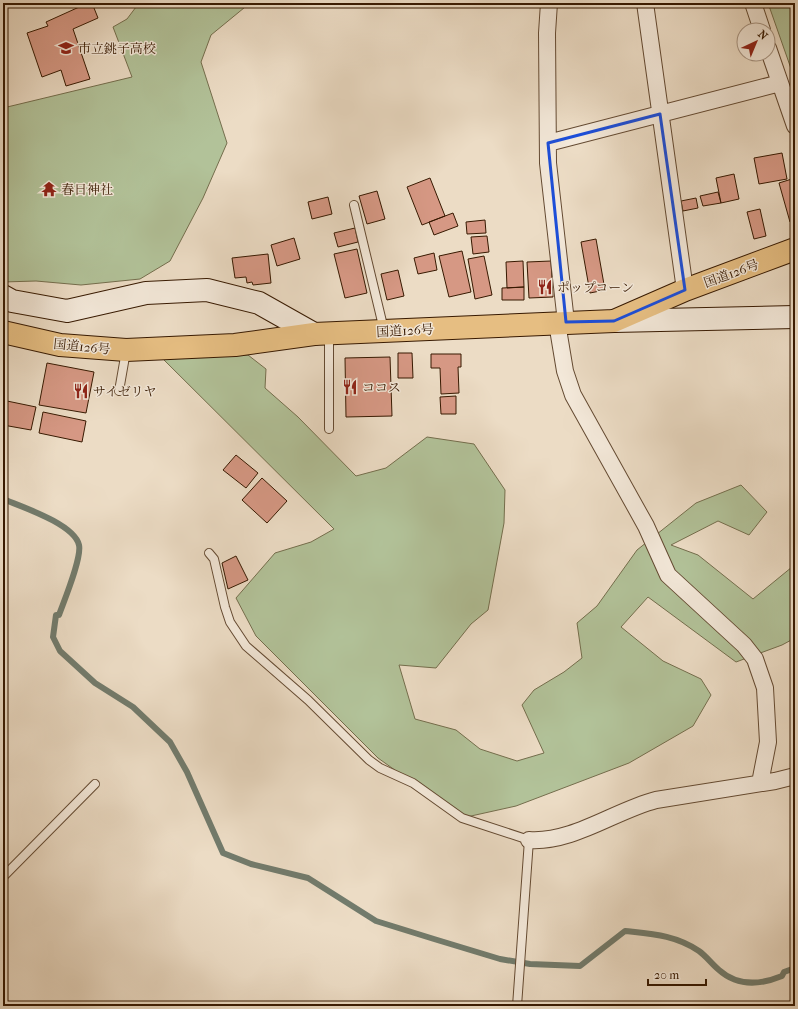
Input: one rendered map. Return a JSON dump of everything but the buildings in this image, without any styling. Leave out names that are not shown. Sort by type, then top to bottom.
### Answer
[{"type":"highway","name":"国道126号","points":[[3,332],[60,345],[126,350],[235,345],[322,334],[562,322],[614,321],[685,290],[795,249]]},
{"type":"street","points":[[548,3],[548,163],[565,371],[573,395],[646,526],[668,575],[744,645],[755,659],[765,688],[768,742],[760,783]]},
{"type":"street","points":[[645,3],[685,290]]},
{"type":"street","points":[[752,3],[759,22]]},
{"type":"street","points":[[773,62],[795,126]]},
{"type":"street","points":[[548,143],[780,83]]},
{"type":"street","points":[[3,296],[12,300],[67,311],[146,293],[207,290],[259,303],[322,334]]},
{"type":"street","points":[[614,321],[795,317]]},
{"type":"street","points":[[529,840],[542,841],[569,833],[636,805],[656,800],[795,776]]},
{"type":"lane","points":[[354,205],[384,331]]},
{"type":"lane","points":[[322,334],[329,430]]},
{"type":"lane","points":[[119,390],[126,350]]},
{"type":"lane","points":[[209,552],[214,559],[230,622],[246,646],[308,700],[370,760],[380,768],[413,783],[462,818],[529,840],[517,1006]]},
{"type":"lane","points":[[3,877],[95,784]]},
{"type":"highlighted area","points":[[660,114],[685,290],[614,321],[566,322],[548,143]]},
{"type":"green space","points":[[139,3],[250,3],[211,35],[201,62],[227,143],[203,198],[170,261],[140,279],[81,285],[36,281],[3,282],[3,108],[132,77],[113,27],[127,19]]},
{"type":"green space","points":[[768,3],[795,3],[795,80],[776,22],[775,22]]},
{"type":"green space","points":[[248,355],[266,369],[265,388],[298,417],[356,476],[386,468],[427,437],[474,444],[505,490],[504,523],[488,610],[471,624],[436,668],[399,665],[415,719],[456,730],[480,749],[517,761],[544,753],[522,705],[534,690],[564,672],[582,658],[577,623],[597,606],[637,550],[696,503],[741,485],[767,512],[749,535],[718,521],[671,545],[698,555],[753,599],[792,567],[795,570],[795,638],[782,645],[736,662],[648,597],[621,627],[663,661],[701,679],[711,695],[693,726],[629,763],[516,806],[462,818],[378,758],[256,636],[236,598],[275,553],[311,542],[334,529],[160,356]]},
{"type":"waterway","points":[[3,499],[58,523],[75,537],[79,545],[78,559],[59,615],[56,615],[53,637],[60,651],[95,683],[133,707],[170,742],[187,772],[223,853],[251,864],[308,878],[376,921],[500,959],[530,964],[580,966],[625,931],[672,938],[699,951],[726,976],[741,982],[757,983],[774,979],[782,976],[784,972],[795,968]]},
{"type":"place","name":"市立銚子高校","points":[[66,48]]},
{"type":"place","name":"春日神社","points":[[49,189]]},
{"type":"place","name":"ポップコーン","points":[[545,287]]},
{"type":"place","name":"ココス","points":[[350,387]]},
{"type":"place","name":"サイゼリヤ","points":[[81,391]]}]
